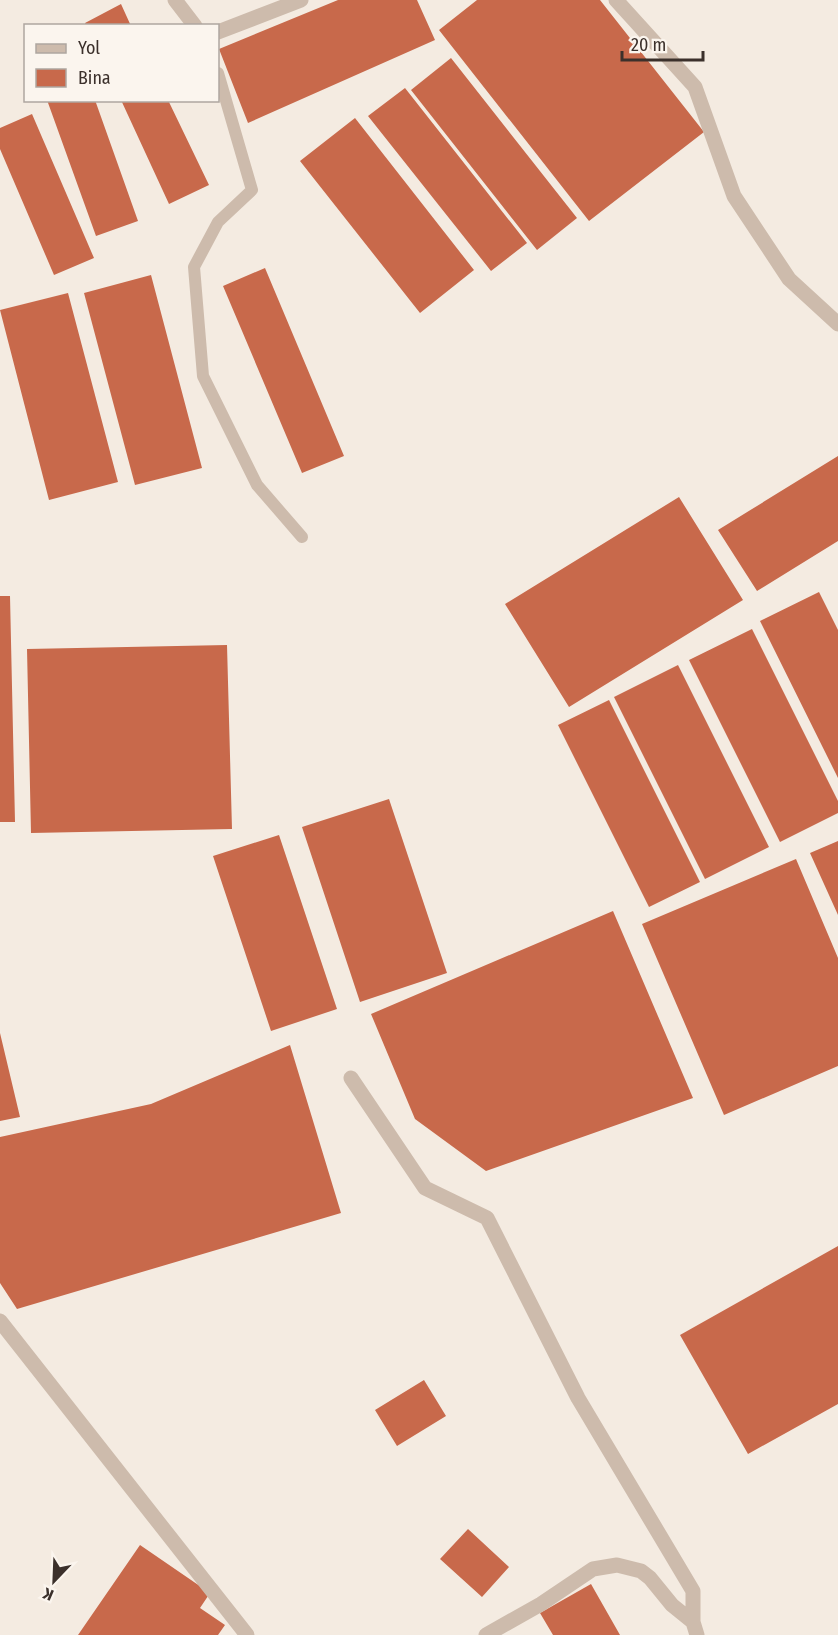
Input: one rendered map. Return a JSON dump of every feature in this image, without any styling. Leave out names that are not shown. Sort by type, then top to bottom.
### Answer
[{"type":"street","points":[[175,0],[193,24]]},
{"type":"street","points":[[219,32],[301,0]]},
{"type":"street","points":[[616,0],[695,87],[734,195],[789,279],[838,324]]},
{"type":"street","points":[[351,1078],[425,1188],[487,1218],[579,1398],[693,1592],[695,1629]]},
{"type":"street","points":[[0,1321],[247,1635]]},
{"type":"street","points":[[486,1635],[541,1604],[593,1569],[617,1565],[641,1571],[650,1578],[695,1629]]},
{"type":"lane","points":[[219,76],[252,190],[218,222],[194,267],[203,376],[257,485],[302,537]]},
{"type":"building","points":[[338,0],[417,0],[435,40],[248,123],[219,49]]},
{"type":"building","points":[[477,0],[600,0],[704,132],[589,221],[439,30]]},
{"type":"building","points":[[121,4],[130,24],[85,24]]},
{"type":"building","points":[[451,58],[577,218],[537,250],[411,90]]},
{"type":"building","points":[[405,88],[527,243],[491,271],[368,116]]},
{"type":"building","points":[[48,102],[96,102],[138,221],[96,236]]},
{"type":"building","points":[[122,102],[169,102],[209,185],[169,204]]},
{"type":"building","points":[[32,114],[94,258],[54,275],[0,149],[0,128]]},
{"type":"building","points":[[355,118],[474,270],[420,313],[300,161]]},
{"type":"building","points":[[265,268],[344,456],[302,473],[223,286]]},
{"type":"building","points":[[151,275],[202,468],[135,485],[84,293]]},
{"type":"building","points":[[68,293],[118,482],[49,500],[0,310]]},
{"type":"building","points":[[838,456],[838,541],[757,591],[718,530]]},
{"type":"building","points":[[679,497],[743,600],[569,707],[505,604]]},
{"type":"building","points":[[819,592],[838,630],[838,778],[760,621]]},
{"type":"building","points":[[0,596],[10,596],[15,822],[0,822]]},
{"type":"building","points":[[752,629],[838,801],[838,813],[780,842],[689,660]]},
{"type":"building","points":[[227,645],[232,829],[31,833],[27,649]]},
{"type":"building","points":[[678,665],[769,847],[705,879],[614,697]]},
{"type":"building","points":[[609,700],[700,882],[649,907],[558,725]]},
{"type":"building","points":[[389,799],[447,973],[360,1002],[302,827]]},
{"type":"building","points":[[279,835],[337,1009],[271,1031],[213,856]]},
{"type":"building","points":[[838,841],[838,915],[810,853]]},
{"type":"building","points":[[796,859],[838,958],[838,1066],[724,1115],[642,924]]},
{"type":"building","points":[[613,911],[693,1098],[486,1171],[415,1119],[371,1014]]},
{"type":"building","points":[[0,1033],[20,1117],[0,1121]]},
{"type":"building","points":[[290,1045],[341,1213],[17,1309],[0,1283],[0,1137],[151,1104]]},
{"type":"building","points":[[838,1246],[838,1404],[748,1454],[680,1335]]},
{"type":"building","points":[[424,1380],[446,1416],[397,1446],[375,1410]]},
{"type":"building","points":[[468,1529],[509,1567],[482,1597],[440,1559]]},
{"type":"building","points":[[140,1545],[210,1593],[200,1608],[225,1625],[218,1635],[78,1635]]},
{"type":"building","points":[[591,1584],[620,1635],[553,1635],[540,1613]]}]
